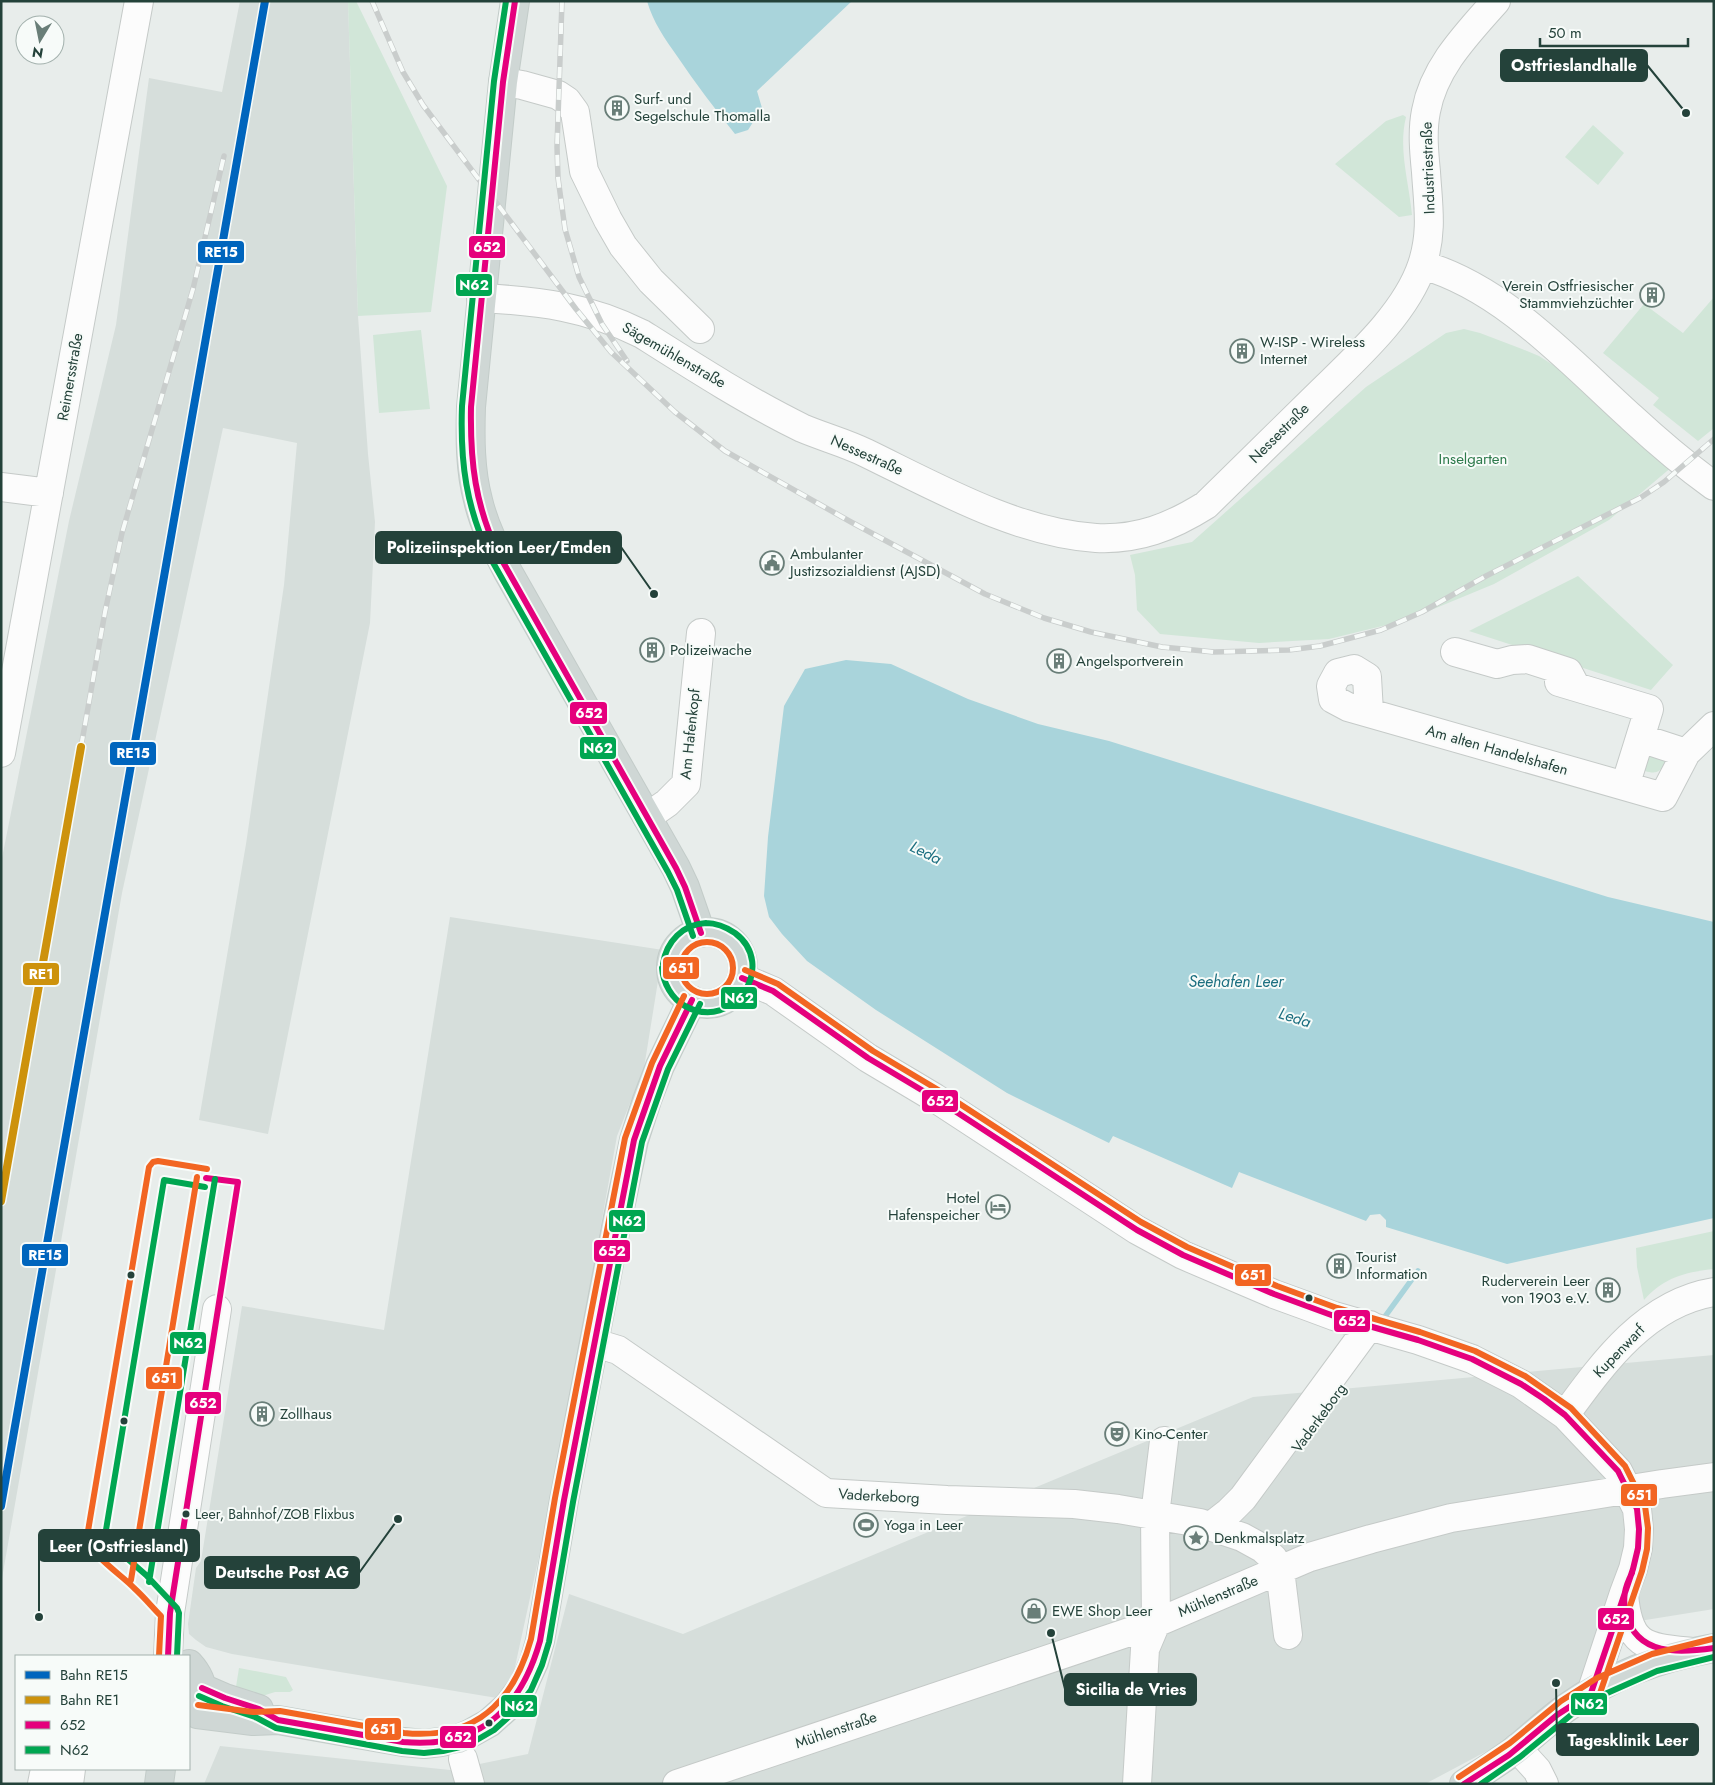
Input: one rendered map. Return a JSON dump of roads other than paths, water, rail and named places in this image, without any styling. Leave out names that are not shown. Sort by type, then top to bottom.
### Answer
[{"type":"main road","points":[[515,1],[503,82],[471,406],[470,442],[476,491],[494,546],[676,868],[685,887],[700,932]]},
{"type":"main road","points":[[700,932],[718,934],[733,943],[742,959],[742,978],[736,989],[722,1000],[704,1003],[692,1000],[681,992],[674,980],[671,966],[674,953],[682,942],[694,934],[700,932]]},
{"type":"main road","points":[[190,1665],[198,1676],[196,1708],[253,1721],[278,1720],[424,1744],[464,1760],[477,1730],[501,1714],[523,1686],[534,1662],[540,1640],[564,1500],[634,1140],[660,1066],[692,1000]]},
{"type":"main road","points":[[1464,1784],[1517,1748],[1557,1715],[1616,1678],[1646,1664],[1703,1650]]},
{"type":"main road","points":[[159,1784],[161,1770]]},
{"type":"street","name":"Reimersstraße","points":[[1,752],[139,1]]},
{"type":"street","name":"Industriestraße","points":[[1422,266],[1430,226],[1424,140],[1426,112],[1431,92],[1463,38],[1496,1]]},
{"type":"street","points":[[503,82],[558,95],[567,101],[576,112],[584,171],[612,227],[623,246],[651,282],[700,329]]},
{"type":"street","points":[[1422,266],[1437,269],[1502,305],[1549,342],[1685,464],[1714,486]]},
{"type":"street","name":"Nessestraße","points":[[753,402],[804,428],[863,451],[927,483],[1004,517],[1037,528],[1070,535],[1121,538],[1139,535],[1181,521],[1206,505],[1363,350],[1399,310],[1422,266]]},
{"type":"street","name":"Sägemühlenstraße","points":[[481,298],[576,308],[623,324],[753,402]]},
{"type":"street","points":[[1,487],[49,493]]},
{"type":"street","name":"Am Hafenkopf","points":[[647,816],[667,803],[686,784],[701,634]]},
{"type":"street","points":[[1455,652],[1496,664],[1528,659],[1568,672],[1567,685],[1649,709],[1625,786]]},
{"type":"street","name":"Am alten Handelshafen","points":[[1369,712],[1663,797],[1686,753],[1714,726]]},
{"type":"street","points":[[1640,738],[1686,753]]},
{"type":"street","points":[[742,978],[772,991],[868,1058],[935,1098],[1137,1230],[1183,1255],[1274,1294],[1334,1316],[1418,1340],[1472,1359],[1521,1384],[1565,1415],[1618,1471],[1636,1509],[1639,1529],[1638,1548],[1633,1569],[1591,1693]]},
{"type":"street","name":"Kupenwarf","points":[[1565,1415],[1588,1384],[1638,1328],[1659,1313],[1683,1300],[1714,1292]]},
{"type":"street","points":[[168,1655],[170,1613],[217,1309]]},
{"type":"street","name":"Vaderkeborg","points":[[1249,1502],[1377,1328]]},
{"type":"street","name":"Vaderkeborg","points":[[595,1343],[618,1350],[826,1493],[946,1500],[1074,1504],[1118,1508],[1211,1526],[1242,1537],[1262,1548],[1273,1558],[1280,1570]]},
{"type":"street","points":[[1137,1784],[1145,1649],[1156,1623],[1155,1515],[1164,1441]]},
{"type":"street","name":"Mühlenstraße","points":[[677,1784],[1156,1623],[1310,1557],[1371,1538],[1452,1518],[1714,1477]]},
{"type":"street","points":[[1211,1526],[1229,1512],[1249,1502]]},
{"type":"street","points":[[1242,1537],[1249,1502]]},
{"type":"street","points":[[1280,1570],[1288,1634]]},
{"type":"street","points":[[1624,1593],[1628,1623],[1640,1641],[1664,1649],[1703,1650]]},
{"type":"street","points":[[1517,1748],[1537,1770],[1544,1784]]},
{"type":"street","points":[[42,1784],[44,1770]]},
{"type":"street","points":[[69,1784],[71,1770]]},
{"type":"water","points":[[647,1],[852,1],[757,91],[762,108],[748,130],[735,134],[668,43],[656,23]]},
{"type":"water","name":"Seehafen Leer","points":[[846,660],[891,664],[968,699],[1038,724],[1109,741],[1608,897],[1714,922],[1714,1218],[1507,1264],[1386,1227],[1386,1220],[1380,1214],[1370,1215],[1366,1221],[1239,1172],[1232,1188],[1113,1136],[1109,1143],[1007,1093],[876,1010],[807,961],[769,917],[764,896],[768,837],[784,706],[805,669]]},
{"type":"waterway","points":[[1381,1322],[1418,1271]]},
{"type":"railway","points":[[372,1],[403,72],[423,105],[576,309],[611,352],[675,412],[725,451],[851,522],[985,594],[1044,618],[1091,632],[1162,647],[1214,652],[1289,650],[1320,646],[1381,630],[1422,612],[1486,576],[1640,498],[1664,482],[1714,439]]},
{"type":"railway","points":[[562,1],[557,147],[558,178],[565,229],[579,277],[602,324],[627,361]]},
{"type":"railway","points":[[81,747],[105,612],[122,533],[193,289],[224,156]]},
{"type":"rail line","name":"RE15","points":[[1,1506],[265,1]]},
{"type":"rail line","name":"RE1","points":[[1,1201],[81,747]]},
{"type":"place","name":"Surf- und Segelschule Thomalla","points":[[617,108]]},
{"type":"place","name":"Ostfrieslandhalle","points":[[1686,113]]},
{"type":"place","name":"Verein Ostfriesischer Stammviehzüchter","points":[[1652,295]]},
{"type":"place","name":"W-ISP - Wireless Internet","points":[[1242,351]]},
{"type":"place","name":"Ambulanter Justizsozialdienst (AJSD)","points":[[772,563]]},
{"type":"place","name":"Polizeiinspektion Leer/Emden","points":[[654,594]]},
{"type":"place","name":"Polizeiwache","points":[[652,650]]},
{"type":"place","name":"Angelsportverein","points":[[1059,661]]},
{"type":"place","name":"Hotel Hafenspeicher","points":[[998,1207]]},
{"type":"place","name":"Tourist Information","points":[[1339,1266]]},
{"type":"place","name":"Ruderverein Leer von 1903 e.V.","points":[[1608,1290]]},
{"type":"place","name":"Zollhaus","points":[[262,1414]]},
{"type":"place","name":"Kino-Center","points":[[1117,1434]]},
{"type":"place","name":"Leer, Bahnhof/ZOB Flixbus","points":[[186,1514]]},
{"type":"place","name":"Deutsche Post AG","points":[[398,1519]]},
{"type":"place","name":"Yoga in Leer","points":[[866,1525]]},
{"type":"place","name":"Denkmalsplatz","points":[[1196,1538]]},
{"type":"place","name":"EWE Shop Leer","points":[[1034,1611]]},
{"type":"place","name":"Leer (Ostfriesland)","points":[[39,1617]]},
{"type":"place","name":"Sicilia de Vries","points":[[1051,1633]]},
{"type":"place","name":"Tagesklinik Leer","points":[[1556,1683]]},
{"type":"park label","name":"Inselgarten","points":[[1473,459]]},
{"type":"water label","name":"Leda","points":[[926,852]]},
{"type":"water label","name":"Leda","points":[[1295,1017]]}]
